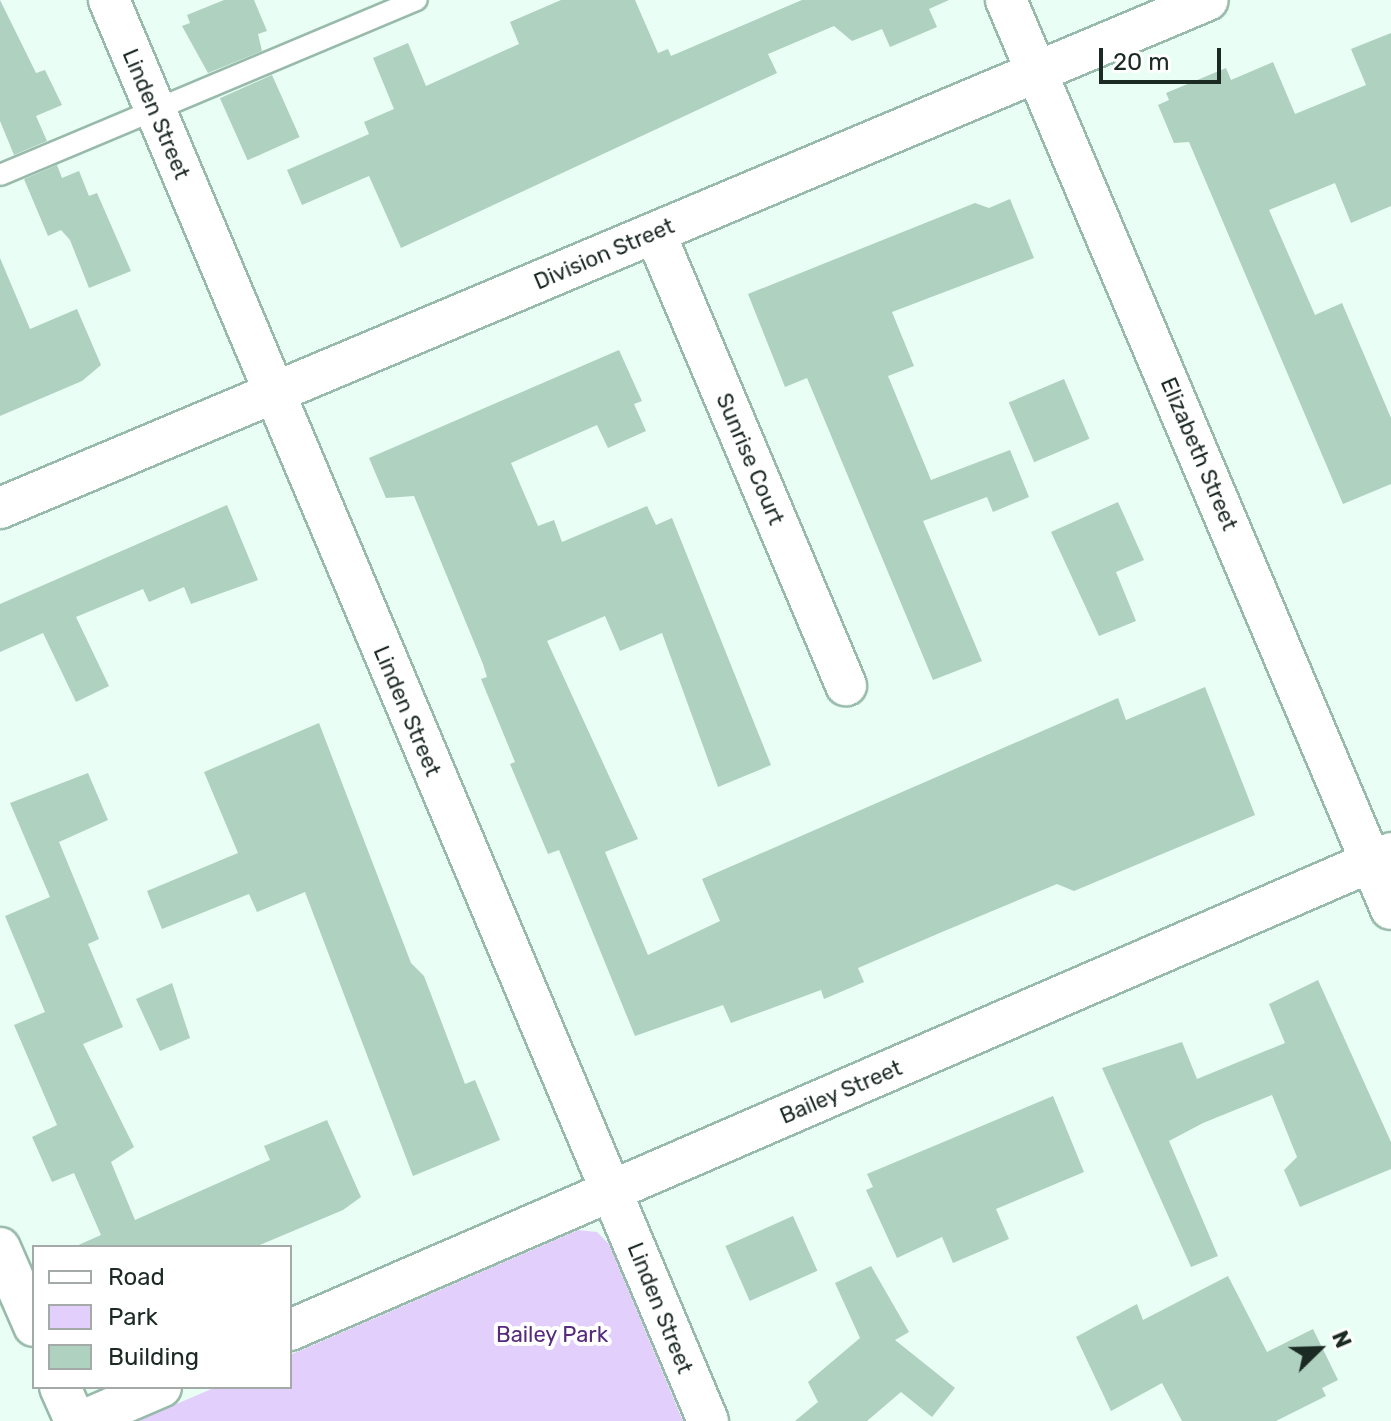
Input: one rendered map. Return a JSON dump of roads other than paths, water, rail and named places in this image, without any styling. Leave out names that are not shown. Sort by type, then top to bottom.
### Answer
[{"type":"street","name":"Linden Street","points":[[109,0],[272,394],[708,1421]]},
{"type":"street","name":"Elizabeth Street","points":[[1006,0],[1381,857],[1391,909]]},
{"type":"street","name":"Division Street","points":[[0,508],[1208,0]]},
{"type":"street","name":"Sunrise Court","points":[[655,233],[846,685]]},
{"type":"street","name":"Bailey Street","points":[[292,1329],[1381,857]]},
{"type":"street","points":[[0,1248],[32,1321]]},
{"type":"street","points":[[62,1389],[91,1419],[157,1389]]},
{"type":"lane","points":[[0,175],[417,0]]},
{"type":"park label","name":"Bailey Park","points":[[552,1335]]}]
